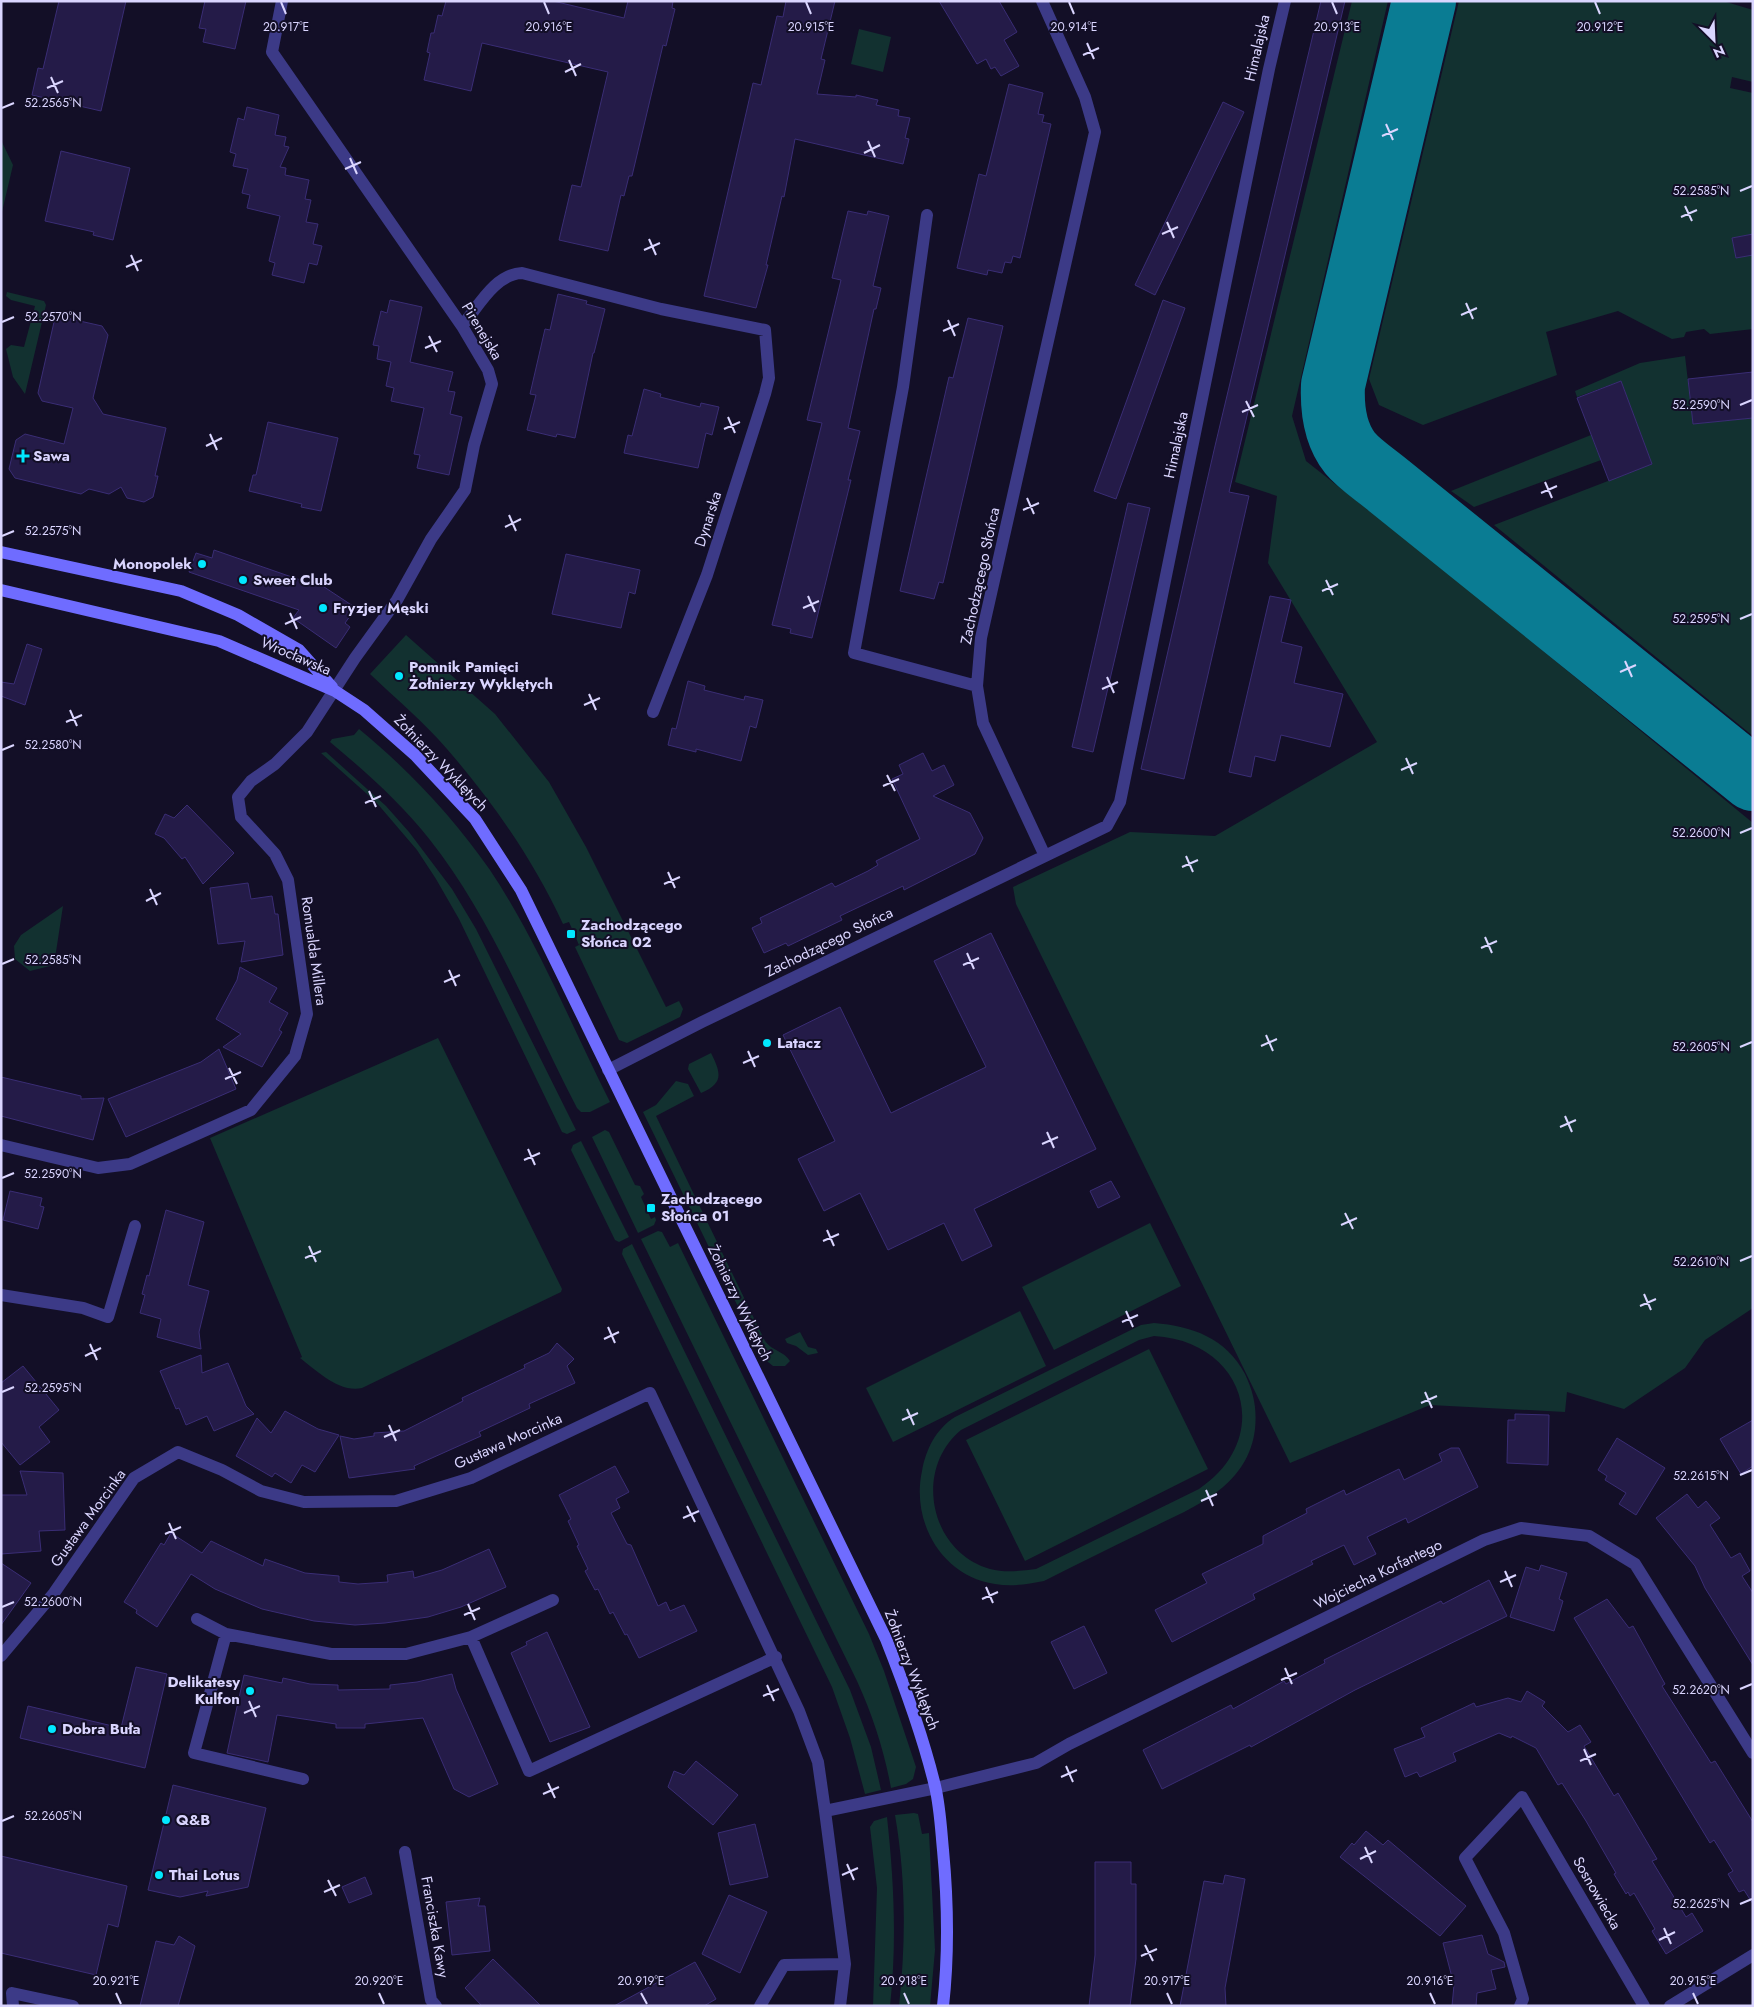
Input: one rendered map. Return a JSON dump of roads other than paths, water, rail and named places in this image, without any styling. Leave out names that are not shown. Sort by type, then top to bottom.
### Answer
[{"type":"street","name":"Pirenejska","points":[[282,1],[272,52],[462,326],[488,370],[492,384],[474,445],[465,490],[431,539],[397,600],[355,658],[335,691]]},
{"type":"street","name":"Zachodzącego Słońca","points":[[608,1070],[702,1022],[1045,856],[983,722],[977,686],[981,638],[1095,132],[1085,97],[1042,1]]},
{"type":"street","name":"Himalajska","points":[[1045,856],[1107,826],[1120,802],[1284,1]]},
{"type":"street","points":[[926,214],[903,387],[854,653],[977,686]]},
{"type":"street","name":"Dynarska","points":[[462,326],[498,281],[513,273],[522,273],[661,310],[765,330],[769,378],[765,394],[706,574],[654,712]]},
{"type":"street","name":"Wrocławska","points":[[1,552],[181,591],[225,609],[299,650],[335,691]]},
{"type":"street","name":"Wrocławska","points":[[1,590],[219,641],[335,691]]},
{"type":"street","name":"Żołnierzy Wyklętych","points":[[335,691],[364,710],[415,755],[475,819],[520,890],[886,1639],[906,1689],[936,1788],[948,1904],[948,1968],[943,2006]]},
{"type":"street","name":"Romualda Millera","points":[[1,1145],[98,1168],[130,1164],[251,1110],[295,1056],[307,1014],[288,880],[275,854],[241,817],[238,797],[251,781],[275,764],[307,732],[335,691]]},
{"type":"street","points":[[1,1295],[83,1308],[108,1317],[135,1226]]},
{"type":"street","name":"Gustawa Morcinka","points":[[1,1656],[54,1593],[134,1478],[178,1452],[222,1470],[261,1491],[304,1502],[396,1501],[471,1478],[650,1392],[776,1657]]},
{"type":"street","name":"Wojciecha Korfantego","points":[[825,1811],[936,1788],[1036,1763],[1069,1744],[1484,1540],[1521,1528],[1589,1536],[1635,1564],[1753,1754]]},
{"type":"street","points":[[197,1619],[226,1634],[331,1654],[406,1654],[471,1637],[553,1600]]},
{"type":"street","points":[[226,1634],[194,1753],[304,1779]]},
{"type":"street","points":[[471,1637],[529,1771],[776,1657],[818,1762],[845,1964],[840,2006]]},
{"type":"street","name":"Sosnowiecka","points":[[1520,2006],[1523,1999],[1504,1933],[1465,1858],[1522,1797],[1644,2006]]},
{"type":"street","name":"Franciszka Kawy","points":[[405,1852],[431,2000],[436,2006]]},
{"type":"street","points":[[1670,2006],[1753,1954]]},
{"type":"street","points":[[760,2006],[784,1965],[845,1964]]},
{"type":"street","points":[[13,2006],[12,1994],[72,2006]]},
{"type":"place","name":"Sawa","points":[[23,456]]},
{"type":"place","name":"Monopolek","points":[[202,564]]},
{"type":"place","name":"Sweet Club","points":[[243,580]]},
{"type":"place","name":"Fryzjer Męski","points":[[323,608]]},
{"type":"place","name":"Pomnik Pamięci Żołnierzy Wyklętych","points":[[399,676]]},
{"type":"place","name":"Zachodzącego Słońca 02","points":[[571,934]]},
{"type":"place","name":"Latacz","points":[[767,1043]]},
{"type":"place","name":"Zachodzącego Słońca 01","points":[[651,1208]]},
{"type":"place","name":"Delikatesy Kulfon","points":[[250,1691]]},
{"type":"place","name":"Dobra Buła","points":[[52,1729]]},
{"type":"place","name":"Q&B","points":[[166,1820]]},
{"type":"place","name":"Thai Lotus","points":[[159,1875]]}]
